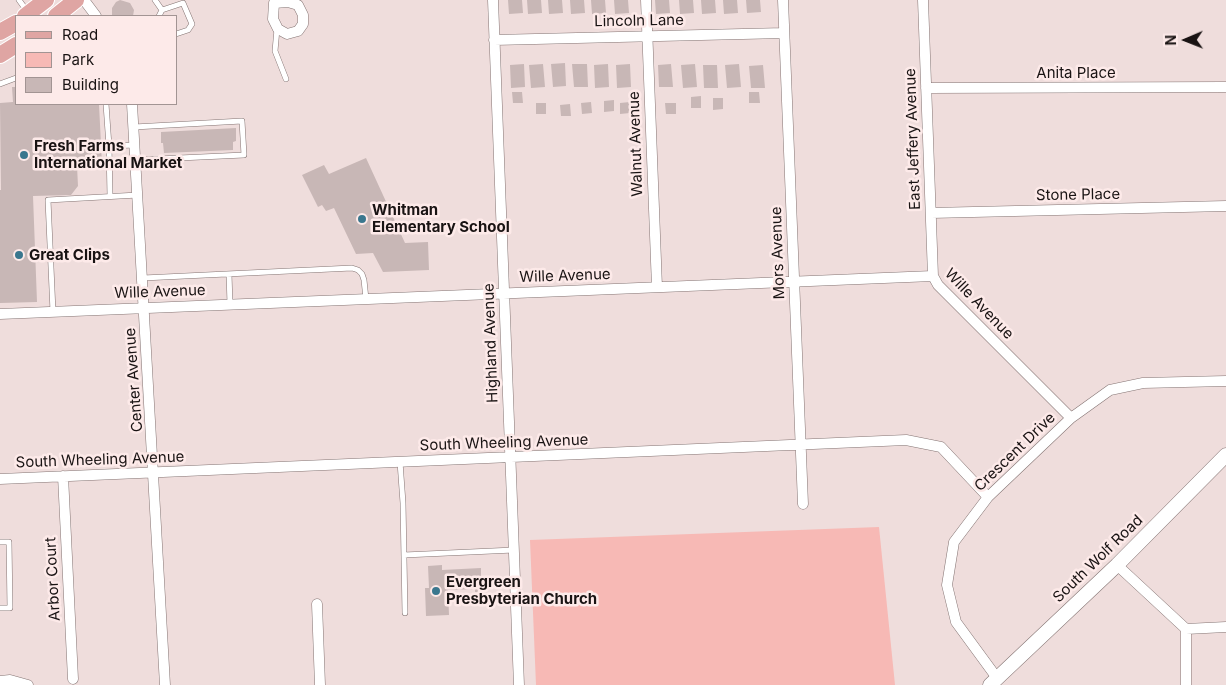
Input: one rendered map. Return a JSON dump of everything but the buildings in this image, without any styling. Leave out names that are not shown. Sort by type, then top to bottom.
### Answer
[{"type":"main road","points":[[23,15],[46,0]]},
{"type":"main road","points":[[57,15],[76,0]]},
{"type":"main road","points":[[0,55],[15,46]]},
{"type":"main road","name":"South Wolf Road","points":[[993,682],[1117,565],[1226,455]]},
{"type":"street","points":[[84,0],[95,15]]},
{"type":"street","name":"Highland Avenue","points":[[493,0],[519,685]]},
{"type":"street","name":"Walnut Avenue","points":[[646,0],[657,287]]},
{"type":"street","name":"Mors Avenue","points":[[783,0],[803,504]]},
{"type":"street","name":"East Jeffery Avenue","points":[[923,0],[933,276]]},
{"type":"street","points":[[273,2],[288,2],[298,5],[303,15],[303,24],[298,31],[287,34],[278,28],[273,19],[273,2]]},
{"type":"street","name":"Lincoln Lane","points":[[494,40],[784,33]]},
{"type":"street","name":"Anita Place","points":[[926,88],[1226,87]]},
{"type":"street","name":"Center Avenue","points":[[132,105],[166,685]]},
{"type":"street","name":"Stone Place","points":[[931,213],[1226,206]]},
{"type":"street","name":"Wille Avenue","points":[[0,314],[933,276],[938,285],[1070,418]]},
{"type":"street","name":"Crescent Drive","points":[[993,682],[956,622],[947,585],[954,542],[988,497],[1070,418],[1110,390],[1143,383],[1226,381]]},
{"type":"street","name":"South Wheeling Avenue","points":[[0,479],[906,440],[941,447],[988,497]]},
{"type":"street","name":"Arbor Court","points":[[64,476],[73,679]]},
{"type":"street","points":[[1117,565],[1186,629],[1226,627]]},
{"type":"street","points":[[317,604],[320,685]]},
{"type":"street","points":[[1186,629],[1186,685]]},
{"type":"street","points":[[0,681],[10,680],[28,685]]},
{"type":"lane","points":[[155,0],[162,10]]},
{"type":"lane","points":[[160,15],[162,10],[183,2],[192,24],[188,30],[178,33]]},
{"type":"lane","points":[[278,28],[275,51],[286,79]]},
{"type":"lane","points":[[0,84],[15,78]]},
{"type":"lane","points":[[106,105],[110,196]]},
{"type":"lane","points":[[134,127],[242,122],[244,155],[136,160]]},
{"type":"lane","points":[[109,146],[135,145]]},
{"type":"lane","points":[[53,312],[48,200],[138,195]]},
{"type":"lane","points":[[143,278],[352,268],[362,274],[366,299]]},
{"type":"lane","points":[[229,274],[230,304]]},
{"type":"lane","points":[[400,462],[403,503],[405,613]]},
{"type":"lane","points":[[0,542],[8,542],[10,608],[0,608]]},
{"type":"lane","points":[[404,554],[514,550]]},
{"type":"green space","points":[[879,527],[895,685],[536,685],[530,540]]},
{"type":"place","name":"Fresh Farms International Market","points":[[24,155]]},
{"type":"place","name":"Whitman Elementary School","points":[[362,219]]},
{"type":"place","name":"Great Clips","points":[[19,255]]},
{"type":"place","name":"Evergreen Presbyterian Church","points":[[436,591]]}]
